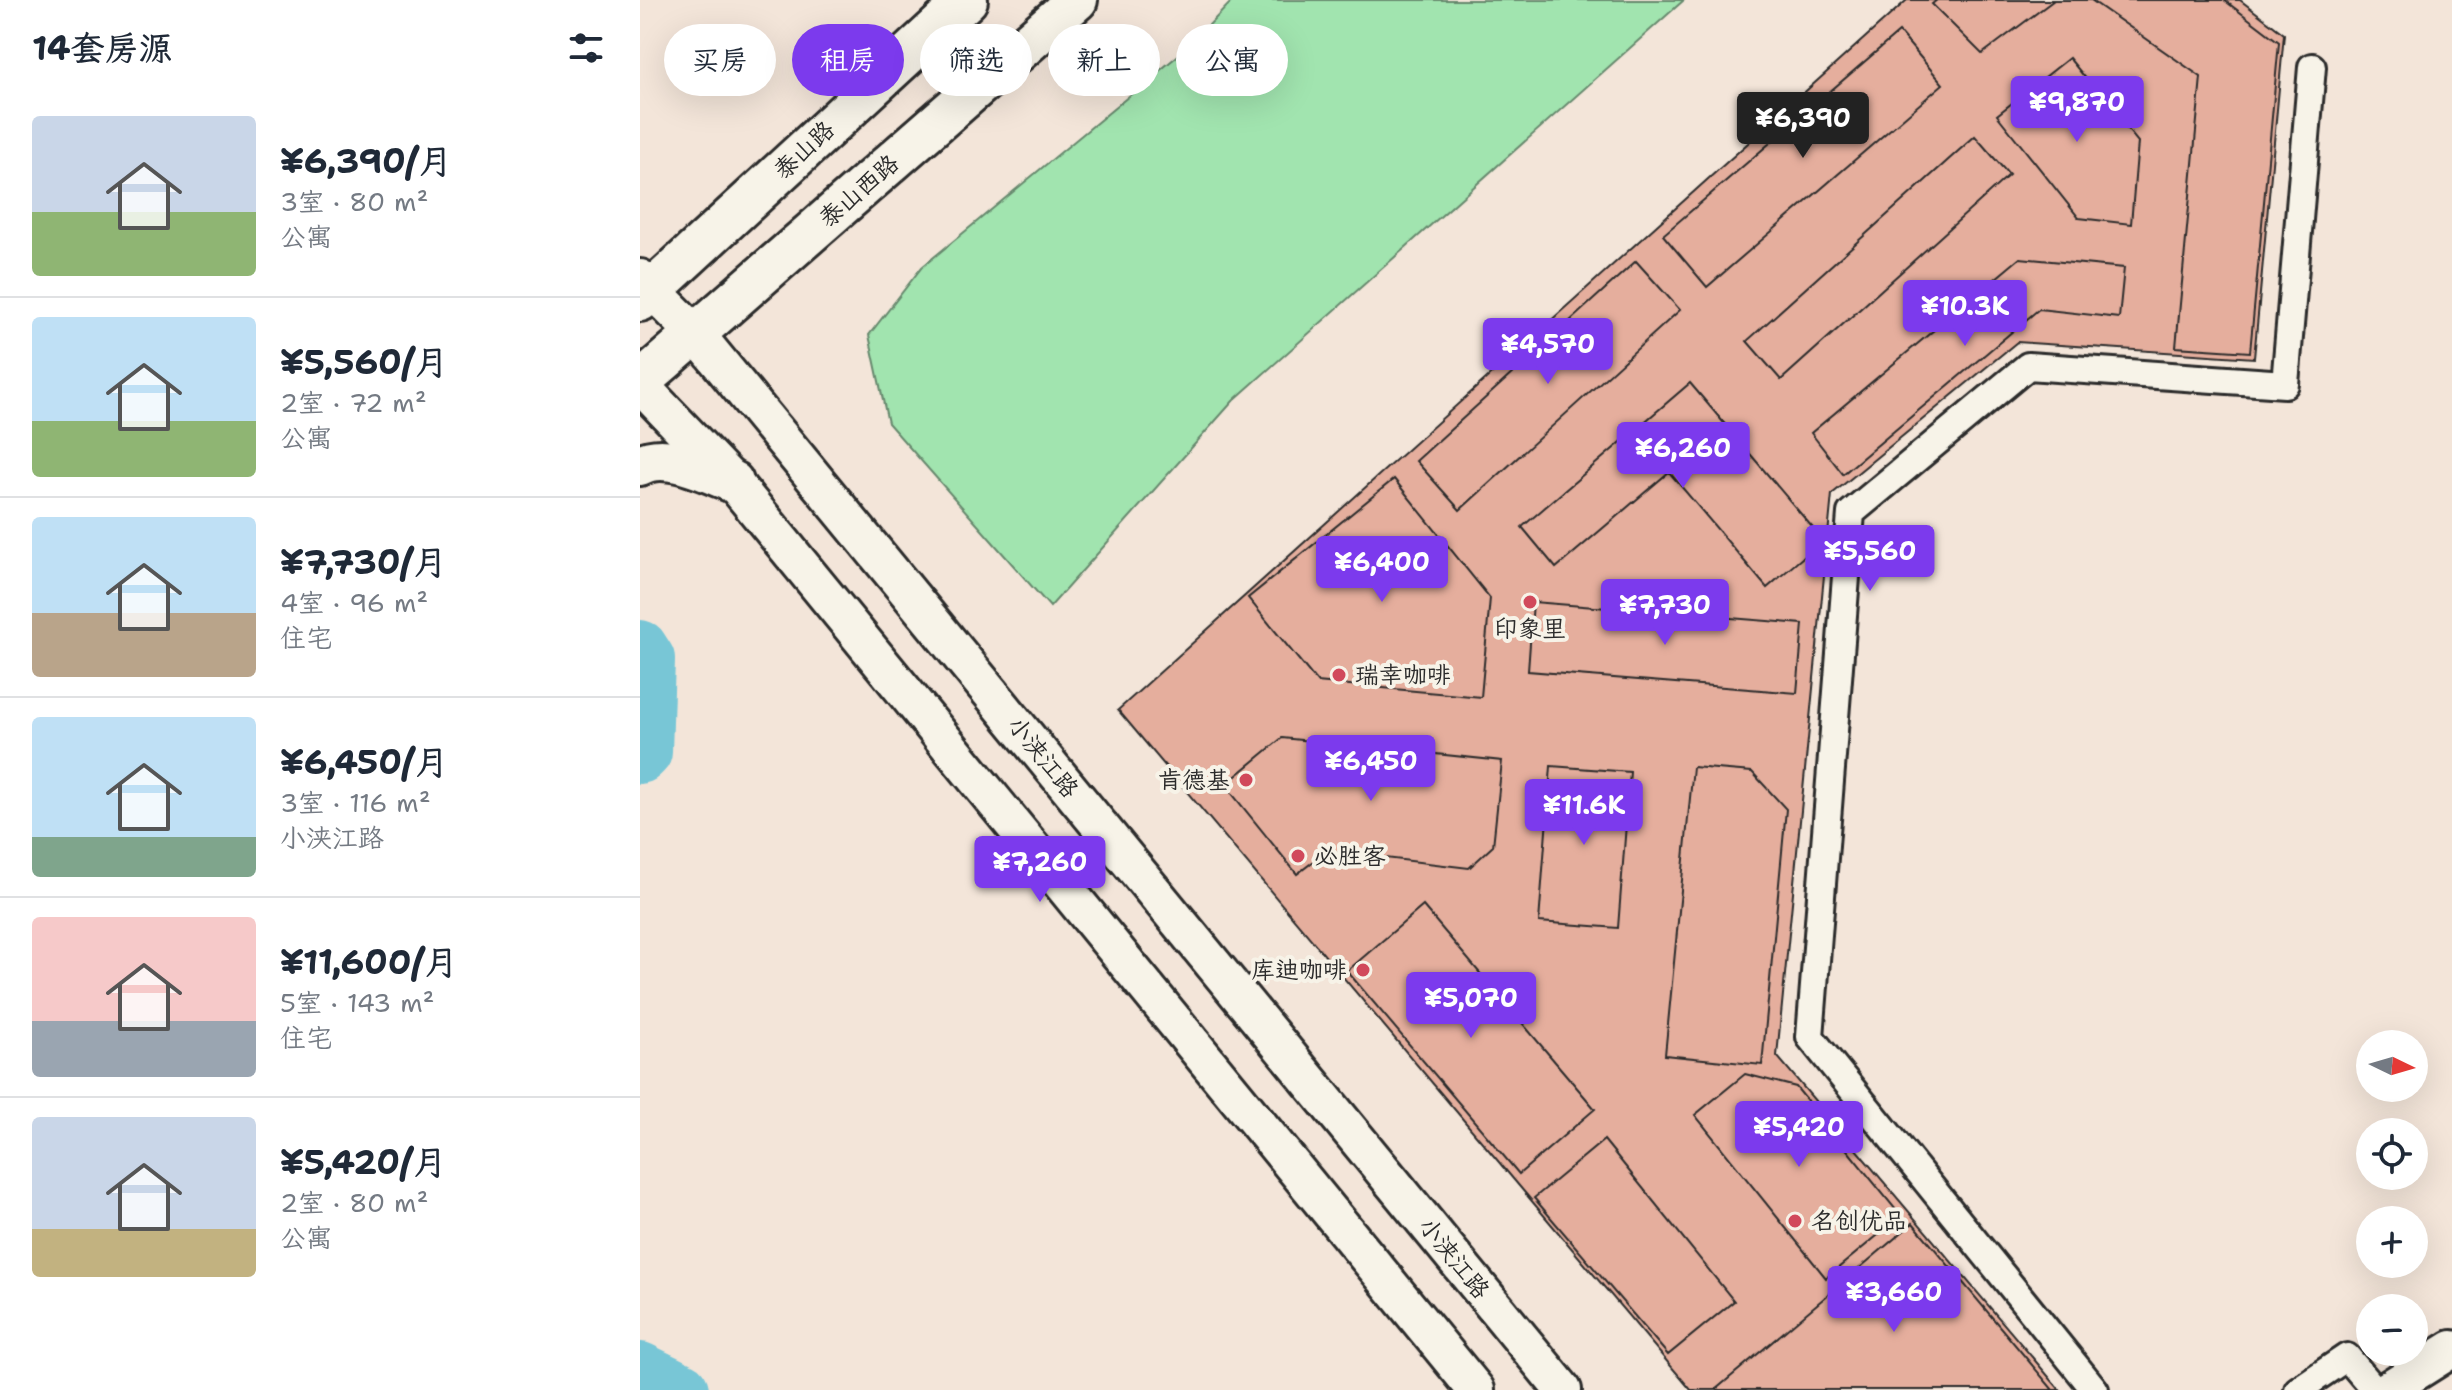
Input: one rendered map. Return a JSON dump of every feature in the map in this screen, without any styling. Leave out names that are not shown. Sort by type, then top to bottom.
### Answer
[{"type":"main road","name":"泰山路","points":[[644,289],[967,0]]},
{"type":"main road","name":"泰山西路","points":[[640,383],[1077,0]]},
{"type":"main road","name":"小浃江路","points":[[644,289],[696,334],[1563,1390]]},
{"type":"main road","points":[[640,383],[733,482],[1476,1390]]},
{"type":"main road","points":[[640,465],[646,462],[682,462],[733,482]]},
{"type":"main road","points":[[2387,1390],[2452,1349]]},
{"type":"street","points":[[2095,1390],[1810,1037],[1851,513],[2028,366],[2285,384],[2312,67]]},
{"type":"street","points":[[2298,1390],[2347,1357],[2375,1390]]},
{"type":"green space","points":[[1233,0],[1684,0],[1234,400],[1050,607],[888,423],[869,335],[922,267],[1129,96],[1160,96],[1160,70],[1176,57],[1176,96],[1288,96],[1288,24],[1210,24]]},
{"type":"building","name":"印象里","points":[[1907,0],[2240,0],[2284,34],[2254,358],[2017,342],[1832,494],[1777,1056],[2060,1390],[1691,1390],[1118,710]]},
{"type":"building","points":[[1937,0],[2054,0],[1982,54],[1932,4]]},
{"type":"building","points":[[2091,0],[2224,0],[2279,42],[2250,352],[2176,347],[2201,77]]},
{"type":"building","points":[[1899,32],[1943,84],[1707,287],[1663,235]]},
{"type":"building","points":[[2069,58],[2138,142],[2131,224],[2079,218],[1997,115]]},
{"type":"building","points":[[1975,136],[2009,175],[1781,380],[1747,341]]},
{"type":"building","points":[[2020,258],[2124,268],[2119,318],[2039,309],[1843,474],[1811,433]]},
{"type":"building","points":[[1636,261],[1680,310],[1460,510],[1416,461]]},
{"type":"building","points":[[1690,383],[1823,540],[1767,588],[1669,472],[1556,568],[1522,527]]},
{"type":"building","points":[[1394,479],[1490,598],[1481,697],[1317,682],[1248,598]]},
{"type":"building","points":[[1533,602],[1803,624],[1797,693],[1528,671]]},
{"type":"building","points":[[1282,738],[1502,761],[1493,846],[1469,868],[1327,851],[1297,874],[1225,785]]},
{"type":"building","points":[[1551,766],[1630,772],[1618,928],[1539,922]]},
{"type":"building","points":[[1693,767],[1752,772],[1786,809],[1762,1065],[1665,1055]]},
{"type":"building","points":[[1423,906],[1595,1109],[1519,1174],[1347,971]]},
{"type":"building","points":[[1745,1074],[1796,1087],[1901,1216],[1826,1278],[1695,1115]]},
{"type":"building","points":[[1604,1140],[1734,1301],[1668,1355],[1534,1198]]},
{"type":"building","points":[[1913,1223],[2053,1390],[1715,1390]]},
{"type":"waterway","points":[[640,648],[647,659],[644,752],[640,756]]},
{"type":"waterway","points":[[640,1370],[681,1390]]},
{"type":"place","name":"印象里","points":[[1530,602]]},
{"type":"place","name":"瑞幸咖啡","points":[[1339,675]]},
{"type":"place","name":"肯德基","points":[[1246,780]]},
{"type":"place","name":"必胜客","points":[[1298,856]]},
{"type":"place","name":"库迪咖啡","points":[[1363,970]]},
{"type":"place","name":"名创优品","points":[[1795,1221]]}]
